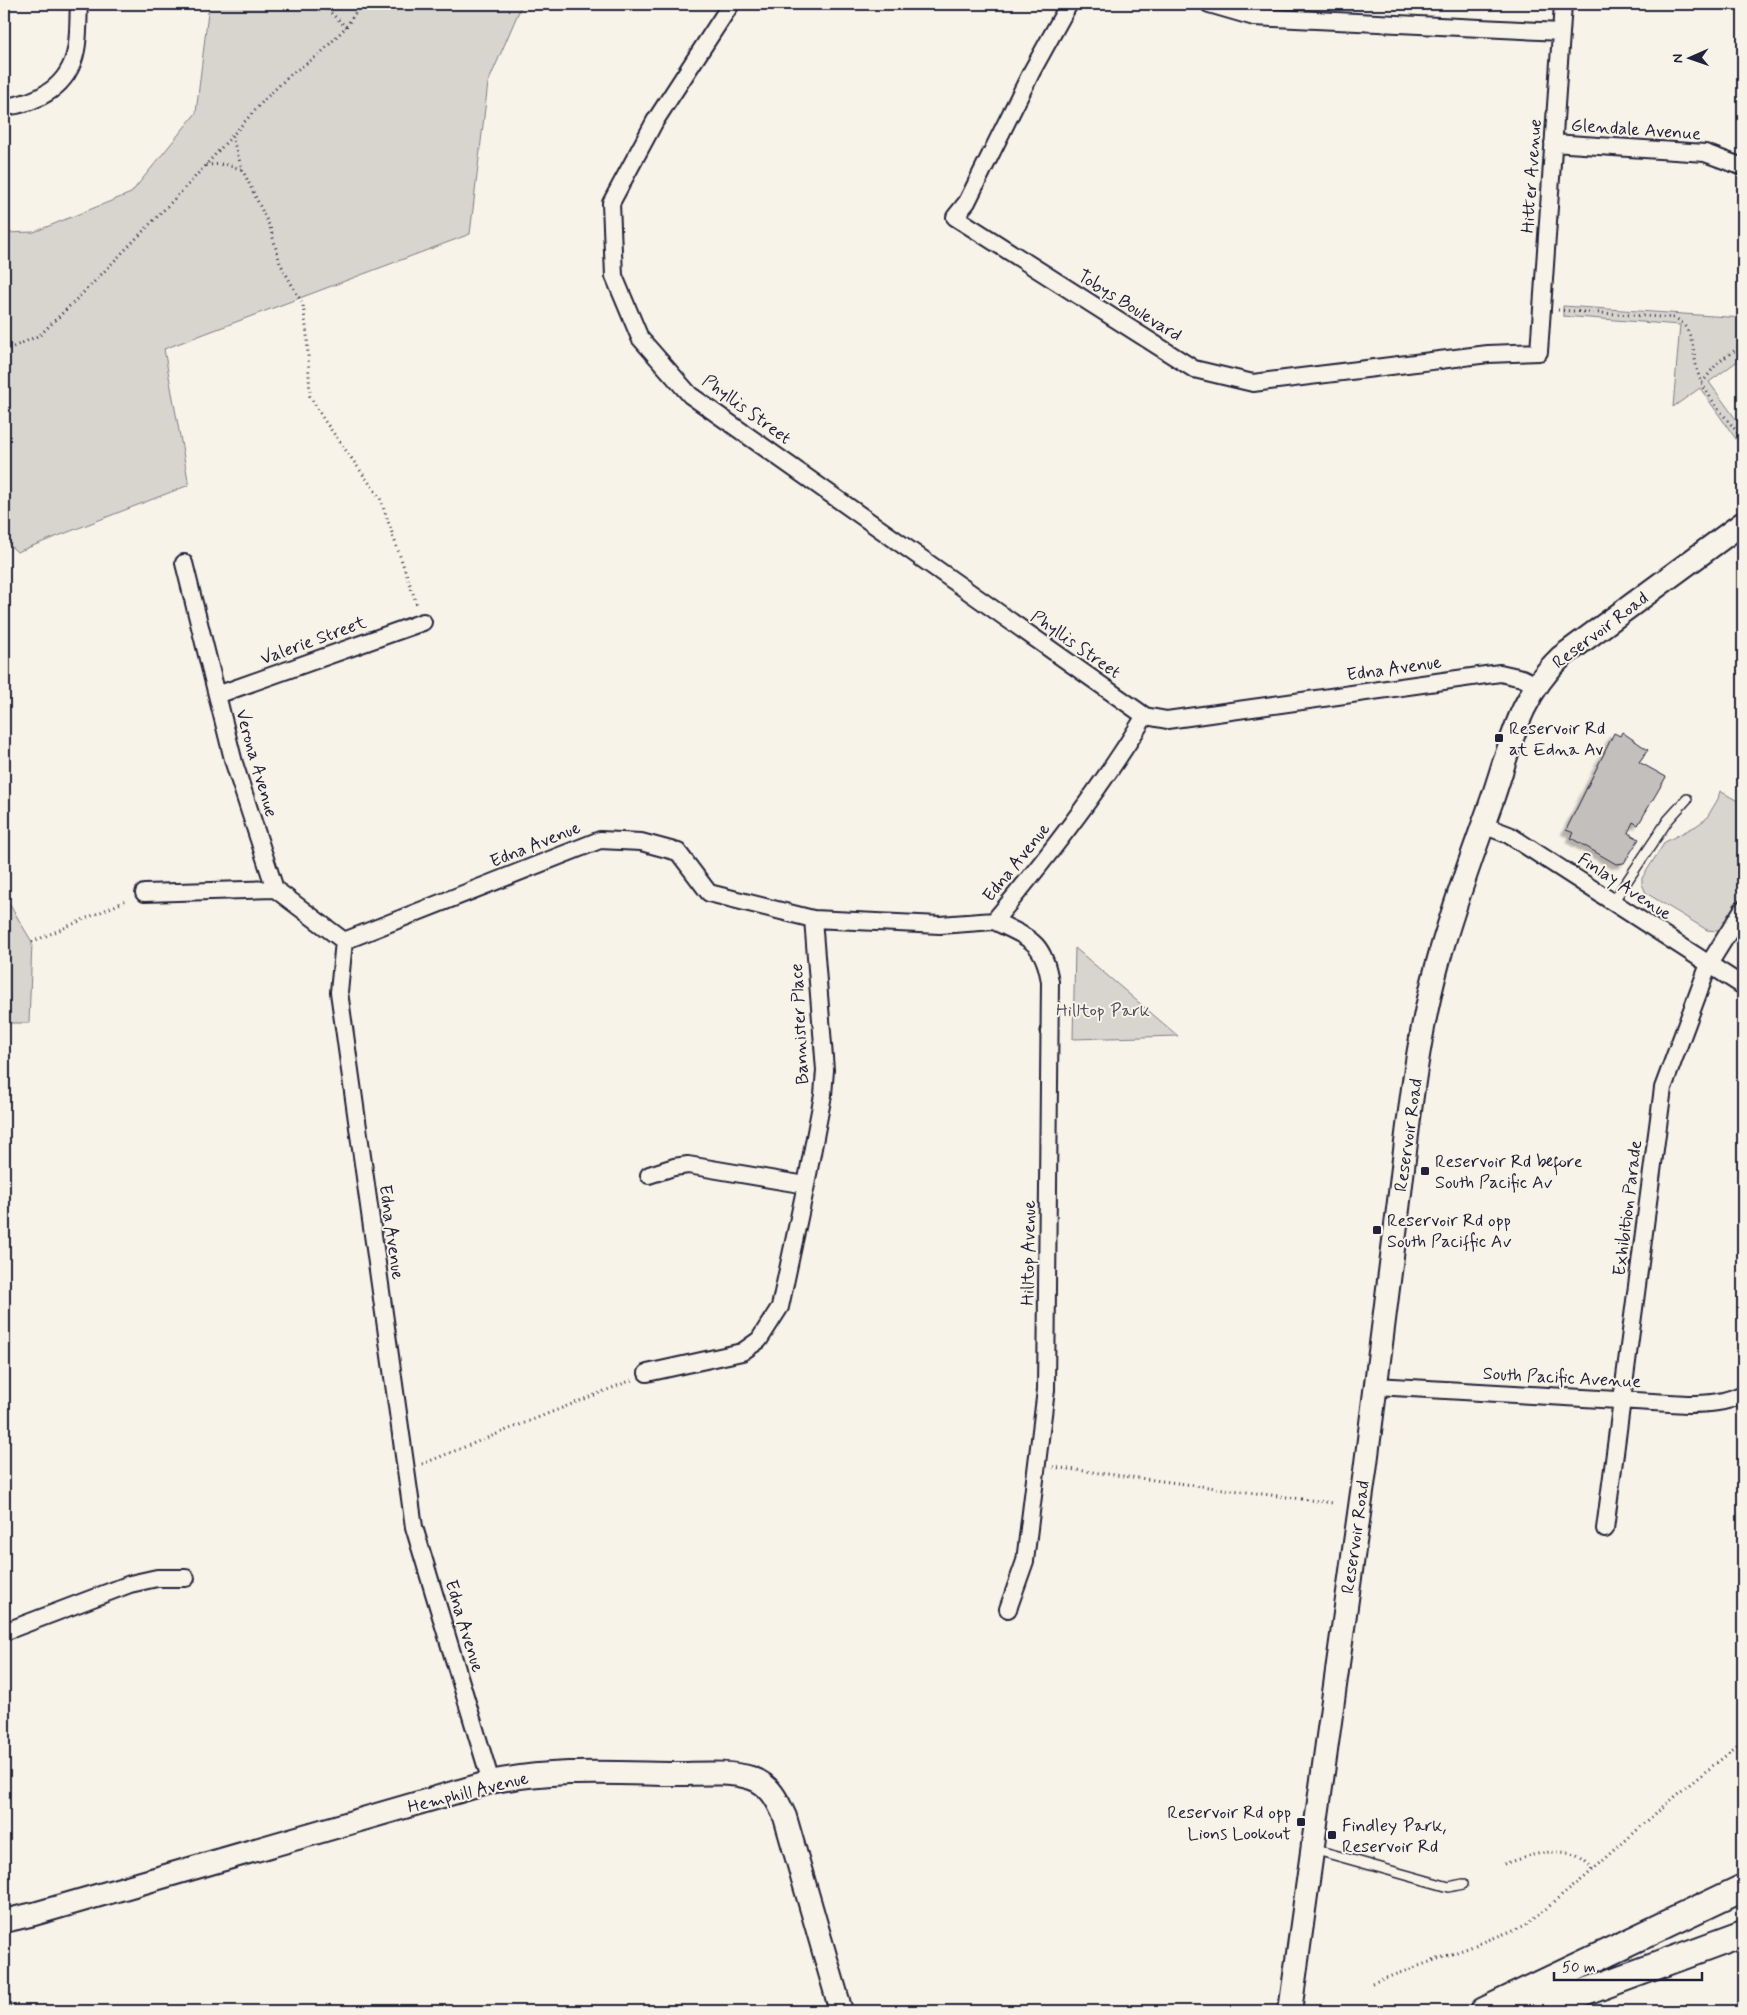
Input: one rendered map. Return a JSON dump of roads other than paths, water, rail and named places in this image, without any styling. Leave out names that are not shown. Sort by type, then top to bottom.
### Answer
[{"type":"main road","points":[[1484,2011],[1743,1888]]},
{"type":"main road","points":[[1534,2011],[1743,1934]]},
{"type":"street","points":[[4,108],[32,101],[47,94],[62,82],[71,67],[76,50],[79,4]]},
{"type":"street","name":"Phyllis Street","points":[[731,4],[655,121],[611,204],[614,276],[640,338],[690,396],[1145,716]]},
{"type":"street","name":"Tobys Boulevard","points":[[1069,4],[1032,71],[967,202],[955,217],[1194,369],[1253,384],[1488,354],[1539,352]]},
{"type":"street","points":[[1208,4],[1254,18],[1561,32]]},
{"type":"street","name":"Hitter Avenue","points":[[1539,352],[1563,4]]},
{"type":"street","name":"Glendale Avenue","points":[[1553,143],[1705,153],[1743,166]]},
{"type":"street","name":"Reservoir Road","points":[[1290,2011],[1376,1386],[1410,1107],[1436,967],[1522,712],[1536,685],[1561,657],[1743,523]]},
{"type":"street","name":"Verona Avenue","points":[[184,563],[234,763],[275,889]]},
{"type":"street","name":"Valerie Street","points":[[217,695],[423,622]]},
{"type":"street","name":"Edna Avenue","points":[[491,1782],[414,1527],[339,992],[344,941],[600,840],[641,842],[678,852],[709,893],[813,919],[940,925],[994,921],[1033,875],[1099,786],[1145,716],[1167,720],[1500,673],[1522,678],[1536,685]]},
{"type":"street","name":"Finlay Avenue","points":[[1483,825],[1509,834],[1743,986]]},
{"type":"street","points":[[144,893],[275,889],[344,941]]},
{"type":"street","name":"Exhibition Parade","points":[[1605,1529],[1663,1088],[1709,964],[1743,909]]},
{"type":"street","name":"Bannister Place","points":[[647,1373],[742,1352],[759,1340],[780,1307],[823,1095],[825,1070],[813,919]]},
{"type":"street","name":"Hilltop Avenue","points":[[994,921],[1021,934],[1038,947],[1048,966],[1050,982],[1046,1390],[1025,1562],[1008,1609]]},
{"type":"street","points":[[649,1175],[674,1167],[688,1165],[806,1185]]},
{"type":"street","name":"South Pacific Avenue","points":[[1376,1386],[1710,1404],[1731,1400],[1743,1394]]},
{"type":"street","points":[[4,1632],[130,1584],[157,1578],[186,1578]]},
{"type":"street","name":"Hemphill Avenue","points":[[4,1921],[34,1914],[491,1782],[523,1775],[583,1772],[724,1775],[751,1778],[766,1786],[777,1799],[785,1817],[841,2011]]},
{"type":"lane","points":[[1613,902],[1668,820],[1687,799]]},
{"type":"lane","points":[[1311,1848],[1449,1887],[1463,1884]]},
{"type":"place","name":"Reservoir Rd at Edna Av","points":[[1499,738]]},
{"type":"place","name":"Reservoir Rd before South Pacific Av","points":[[1425,1171]]},
{"type":"place","name":"Reservoir Rd opp South Paciffic Av","points":[[1377,1230]]},
{"type":"place","name":"Reservoir Rd opp Lions Lookout","points":[[1301,1822]]},
{"type":"place","name":"Findley Park, Reservoir Rd","points":[[1332,1835]]},
{"type":"park label","name":"Hilltop Park","points":[[1103,1010]]}]
